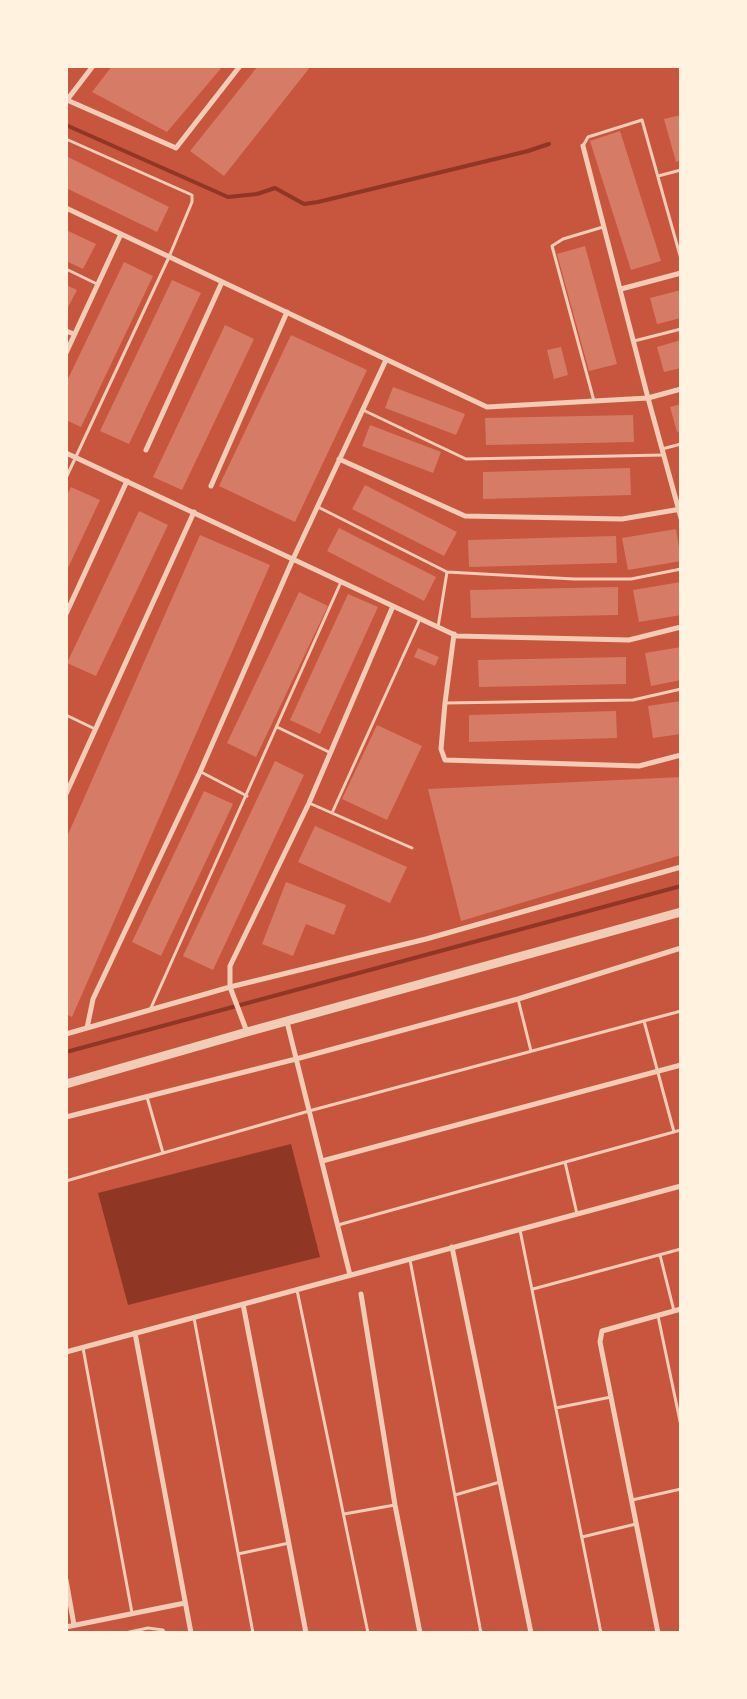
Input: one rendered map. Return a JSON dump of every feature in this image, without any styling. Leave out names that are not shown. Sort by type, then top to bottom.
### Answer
[{"type":"street","points":[[93,66],[67,100],[176,148],[240,66]]},
{"type":"street","points":[[584,146],[648,398],[681,518]]},
{"type":"street","points":[[66,208],[487,407],[648,398],[681,389]]},
{"type":"street","points":[[66,353],[121,234]]},
{"type":"street","points":[[621,289],[681,273]]},
{"type":"street","points":[[146,450],[222,282]]},
{"type":"street","points":[[211,486],[287,312]]},
{"type":"street","points":[[66,330],[74,334]]},
{"type":"street","points":[[86,1028],[93,999],[200,772],[293,559],[386,360]]},
{"type":"street","points":[[66,453],[457,636],[629,640],[681,627]]},
{"type":"street","points":[[339,459],[465,516],[622,519],[680,510]]},
{"type":"street","points":[[66,614],[127,481]]},
{"type":"street","points":[[66,794],[194,512]]},
{"type":"street","points":[[247,1032],[230,987],[230,966],[309,803],[393,606]]},
{"type":"street","points":[[454,634],[441,749],[445,760],[639,766],[681,754]]},
{"type":"street","points":[[66,1034],[230,987],[426,938],[681,867]]},
{"type":"street","points":[[66,1084],[681,912]]},
{"type":"street","points":[[66,1117],[296,1059],[518,999],[681,948]]},
{"type":"street","points":[[287,1022],[350,1276]]},
{"type":"street","points":[[322,1161],[681,1065]]},
{"type":"street","points":[[66,1352],[681,1186]]},
{"type":"street","points":[[452,1248],[531,1633]]},
{"type":"street","points":[[361,1294],[395,1505],[420,1633]]},
{"type":"street","points":[[243,1304],[306,1633]]},
{"type":"street","points":[[658,1633],[600,1342],[602,1331],[681,1309]]},
{"type":"street","points":[[135,1334],[191,1633]]},
{"type":"street","points":[[66,1580],[74,1625]]},
{"type":"street","points":[[66,1627],[185,1603]]},
{"type":"lane","points":[[584,146],[588,137],[642,120],[681,259]]},
{"type":"lane","points":[[66,139],[192,195],[192,202],[169,257],[66,478]]},
{"type":"lane","points":[[658,176],[681,170]]},
{"type":"lane","points":[[594,401],[552,246],[563,239],[604,226]]},
{"type":"lane","points":[[66,270],[97,284]]},
{"type":"lane","points":[[634,341],[681,329]]},
{"type":"lane","points":[[362,410],[466,459],[664,455]]},
{"type":"lane","points":[[662,449],[681,444]]},
{"type":"lane","points":[[318,506],[447,572],[574,579],[631,579],[681,569]]},
{"type":"lane","points":[[438,627],[447,572]]},
{"type":"lane","points":[[150,1011],[342,582]]},
{"type":"lane","points":[[332,813],[420,618]]},
{"type":"lane","points":[[445,703],[633,700],[681,689]]},
{"type":"lane","points":[[66,715],[96,730]]},
{"type":"lane","points":[[277,727],[331,752]]},
{"type":"lane","points":[[200,772],[247,796]]},
{"type":"lane","points":[[309,803],[412,848]]},
{"type":"lane","points":[[518,999],[531,1052]]},
{"type":"lane","points":[[66,1181],[309,1111],[681,1011]]},
{"type":"lane","points":[[644,1021],[674,1132]]},
{"type":"lane","points":[[146,1096],[163,1153]]},
{"type":"lane","points":[[337,1225],[681,1130]]},
{"type":"lane","points":[[565,1162],[577,1214]]},
{"type":"lane","points":[[520,1229],[601,1633]]},
{"type":"lane","points":[[533,1289],[681,1249]]},
{"type":"lane","points":[[660,1255],[674,1311]]},
{"type":"lane","points":[[409,1259],[481,1633]]},
{"type":"lane","points":[[297,1290],[368,1633]]},
{"type":"lane","points":[[658,1315],[681,1426]]},
{"type":"lane","points":[[194,1318],[253,1633]]},
{"type":"lane","points":[[84,1348],[132,1614]]},
{"type":"lane","points":[[556,1408],[610,1396]]},
{"type":"lane","points":[[455,1495],[500,1482]]},
{"type":"lane","points":[[631,1501],[681,1489]]},
{"type":"lane","points":[[344,1514],[395,1505]]},
{"type":"lane","points":[[582,1537],[636,1524]]},
{"type":"lane","points":[[238,1554],[289,1543]]},
{"type":"lane","points":[[125,1633],[148,1628],[163,1630],[165,1633]]},
{"type":"shaded area","points":[[291,1144],[320,1257],[128,1305],[98,1193]]},
{"type":"building","points":[[112,66],[223,66],[167,132],[92,92]]},
{"type":"building","points":[[258,66],[311,66],[224,176],[190,151]]},
{"type":"building","points":[[681,115],[681,160],[676,162],[664,119]]},
{"type":"building","points":[[620,131],[661,261],[631,270],[590,141]]},
{"type":"building","points":[[66,156],[169,207],[157,232],[66,188]]},
{"type":"building","points":[[66,230],[96,244],[83,269],[66,261]]},
{"type":"building","points":[[585,246],[617,364],[589,371],[557,254]]},
{"type":"building","points":[[124,262],[153,276],[81,427],[66,420],[66,383]]},
{"type":"building","points":[[172,280],[201,293],[129,444],[100,431]]},
{"type":"building","points":[[66,285],[77,290],[66,311]]},
{"type":"building","points":[[681,290],[681,318],[657,324],[650,298]]},
{"type":"building","points":[[225,325],[254,339],[182,490],[153,477]]},
{"type":"building","points":[[291,335],[367,370],[295,522],[219,486]]},
{"type":"building","points":[[681,340],[681,368],[664,372],[657,347]]},
{"type":"building","points":[[561,347],[568,375],[554,379],[547,350]]},
{"type":"building","points":[[393,387],[465,414],[456,435],[385,408]]},
{"type":"building","points":[[681,404],[681,431],[677,432],[670,407]]},
{"type":"building","points":[[633,415],[634,442],[486,445],[485,418]]},
{"type":"building","points":[[370,425],[441,452],[433,473],[362,446]]},
{"type":"building","points":[[630,468],[631,495],[483,499],[483,472]]},
{"type":"building","points":[[365,485],[457,532],[444,556],[352,509]]},
{"type":"building","points":[[71,487],[100,500],[66,572],[66,497]]},
{"type":"building","points":[[139,511],[168,525],[96,676],[67,663]]},
{"type":"building","points":[[339,528],[436,577],[424,601],[327,551]]},
{"type":"building","points":[[676,529],[681,561],[628,570],[622,538]]},
{"type":"building","points":[[200,535],[270,565],[72,1017],[66,1014],[66,839]]},
{"type":"building","points":[[616,536],[617,563],[469,567],[468,540]]},
{"type":"building","points":[[681,582],[681,615],[639,622],[633,590]]},
{"type":"building","points":[[618,587],[618,615],[471,618],[470,590]]},
{"type":"building","points":[[299,592],[328,606],[256,757],[227,743]]},
{"type":"building","points":[[348,594],[378,607],[320,734],[290,720]]},
{"type":"building","points":[[681,647],[681,680],[651,686],[645,653]]},
{"type":"building","points":[[418,648],[439,657],[435,666],[414,657]]},
{"type":"building","points":[[626,657],[626,684],[479,687],[478,660]]},
{"type":"building","points":[[681,701],[681,734],[653,738],[648,706]]},
{"type":"building","points":[[616,711],[617,738],[469,742],[469,715]]},
{"type":"building","points":[[377,725],[422,746],[387,820],[342,799]]},
{"type":"building","points":[[275,761],[304,775],[213,970],[183,956]]},
{"type":"building","points":[[681,777],[681,855],[461,921],[428,789]]},
{"type":"building","points":[[204,791],[233,804],[161,956],[132,942]]},
{"type":"building","points":[[315,826],[407,867],[390,903],[298,862]]},
{"type":"building","points":[[286,882],[346,905],[334,935],[306,924],[293,956],[262,944]]},
{"type":"waterway","points":[[66,125],[228,197],[257,194],[275,188],[304,204],[528,151],[549,144]]},
{"type":"waterway","points":[[66,1052],[681,886]]}]
